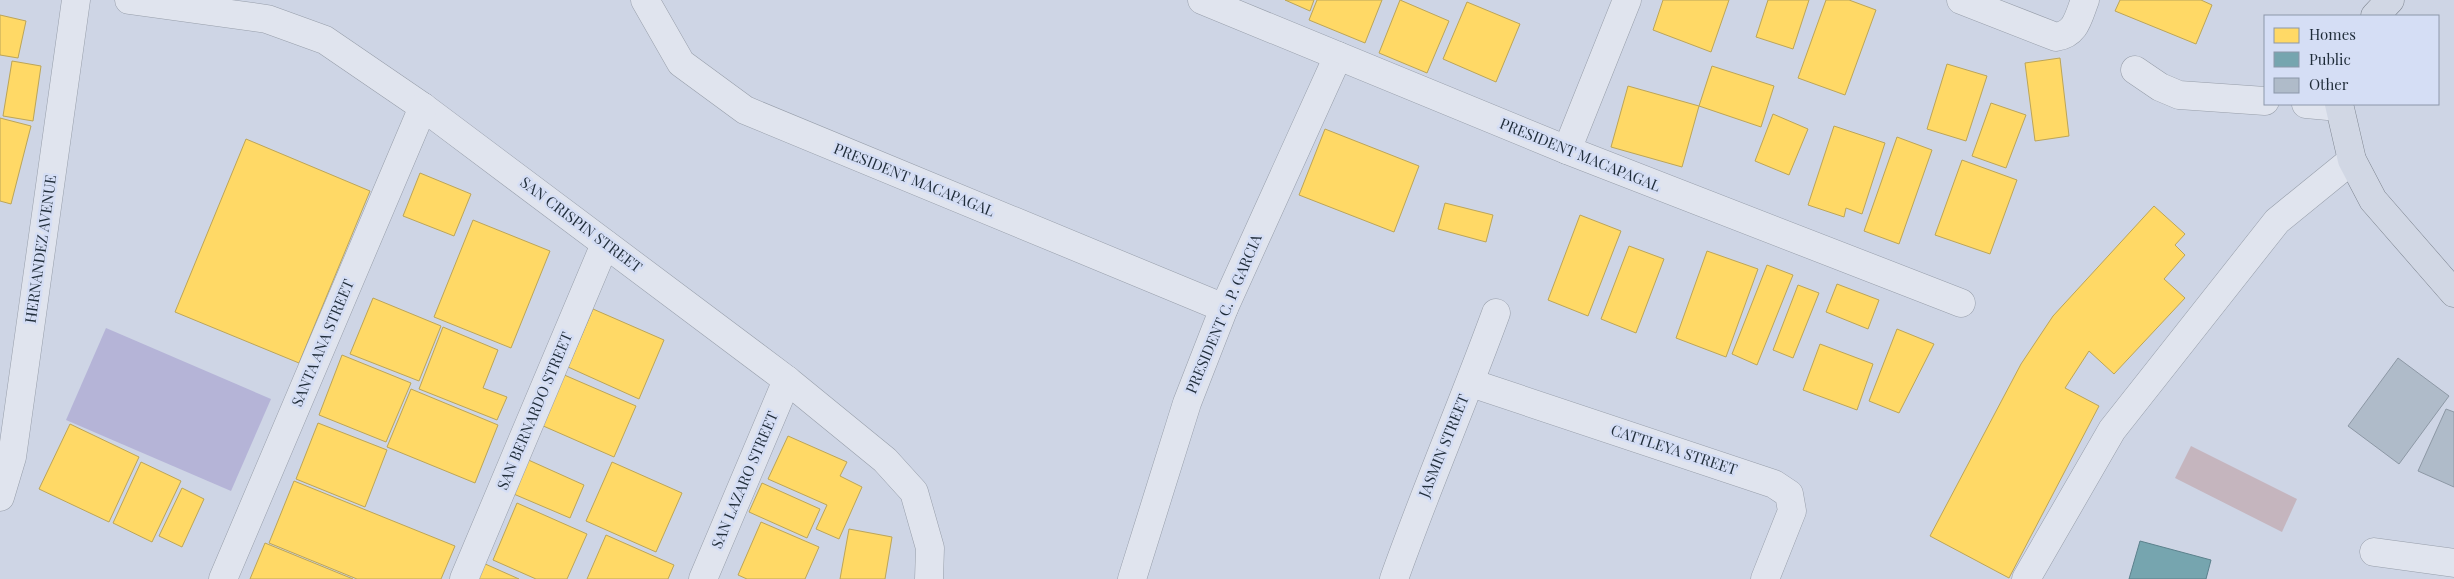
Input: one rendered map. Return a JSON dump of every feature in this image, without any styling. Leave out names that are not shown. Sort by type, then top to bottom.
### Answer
[{"type":"main road","points":[[2376,15],[2390,0]]},
{"type":"main road","points":[[2339,106],[2352,160],[2373,200],[2453,288]]},
{"type":"street","name":"HERNANDEZ AVENUE","points":[[0,496],[12,457],[76,0]]},
{"type":"street","name":"SAN CRISPIN STREET","points":[[129,0],[267,19],[326,40],[423,107],[787,380],[885,460],[914,492],[930,548],[930,579]]},
{"type":"street","name":"PRESIDENT MACAPAGAL","points":[[645,0],[681,63],[745,110],[1224,308]]},
{"type":"street","name":"PRESIDENT MACAPAGAL","points":[[1202,0],[1567,150],[1961,303]]},
{"type":"street","points":[[1567,150],[1627,0]]},
{"type":"street","points":[[1961,0],[2056,37],[2066,36],[2073,30],[2085,0]]},
{"type":"street","name":"PRESIDENT C. P. GARCIA","points":[[1132,579],[1187,403],[1224,308],[1338,56]]},
{"type":"street","points":[[2135,70],[2160,87],[2179,95],[2264,101]]},
{"type":"street","points":[[2322,105],[2339,106]]},
{"type":"street","name":"SANTA ANA STREET","points":[[223,579],[423,107]]},
{"type":"street","points":[[2026,579],[2112,430],[2277,221],[2352,160]]},
{"type":"street","name":"SAN BERNARDO STREET","points":[[464,579],[605,244]]},
{"type":"street","name":"JASMIN STREET","points":[[1394,579],[1424,494],[1470,383],[1496,313]]},
{"type":"street","name":"SAN LAZARO STREET","points":[[703,579],[787,380]]},
{"type":"street","name":"CATTLEYA STREET","points":[[1470,383],[1774,484],[1789,494],[1792,511],[1765,579]]},
{"type":"street","points":[[2374,552],[2454,563]]},
{"type":"shaded area","points":[[106,328],[271,399],[231,491],[66,420]]},
{"type":"shaded area","points":[[2191,446],[2297,499],[2282,532],[2175,478]]},
{"type":"building: Homes","points":[[1285,0],[1314,0],[1310,11]]},
{"type":"building: Homes","points":[[1317,0],[1382,0],[1365,43],[1309,20]]},
{"type":"building: Homes","points":[[1400,0],[1449,21],[1427,73],[1379,53]]},
{"type":"building: Homes","points":[[1663,0],[1729,0],[1711,52],[1653,30]]},
{"type":"building: Homes","points":[[1768,0],[1809,0],[1793,49],[1756,37]]},
{"type":"building: Homes","points":[[1826,0],[1849,0],[1876,10],[1845,95],[1798,78]]},
{"type":"building: Homes","points":[[2120,0],[2201,0],[2212,5],[2196,44],[2115,11]]},
{"type":"building: Homes","points":[[1467,2],[1520,24],[1496,82],[1443,59]]},
{"type":"building: Homes","points":[[0,15],[26,21],[18,58],[0,55]]},
{"type":"building: Homes","points":[[2060,58],[2069,136],[2035,141],[2025,63]]},
{"type":"building: Homes","points":[[12,61],[41,66],[33,121],[3,116]]},
{"type":"building: Homes","points":[[1947,64],[1987,76],[1966,141],[1927,129]]},
{"type":"building: Homes","points":[[1712,66],[1774,86],[1761,127],[1699,106]]},
{"type":"building: Homes","points":[[1628,86],[1699,106],[1682,167],[1611,147]]},
{"type":"building: Homes","points":[[1991,103],[2026,115],[2006,168],[1972,156]]},
{"type":"building: Homes","points":[[1773,114],[1808,129],[1789,175],[1755,161]]},
{"type":"building: Homes","points":[[0,118],[31,126],[11,204],[0,201]]},
{"type":"building: Homes","points":[[1834,126],[1885,143],[1862,214],[1846,208],[1844,217],[1808,205]]},
{"type":"building: Homes","points":[[1325,129],[1419,166],[1394,232],[1299,195]]},
{"type":"building: Homes","points":[[1897,137],[1932,150],[1899,244],[1864,231]]},
{"type":"building: Homes","points":[[246,139],[370,191],[299,363],[175,312]]},
{"type":"building: Homes","points":[[1962,160],[2017,180],[1990,254],[1935,235]]},
{"type":"building: Homes","points":[[420,173],[471,194],[454,236],[403,216]]},
{"type":"building: Homes","points":[[1445,203],[1493,215],[1486,242],[1438,229]]},
{"type":"building: Homes","points":[[2154,206],[2185,234],[2175,245],[2185,255],[2164,279],[2185,298],[2114,374],[2089,351],[2065,388],[2099,406],[2009,578],[1930,536],[2021,364],[2053,316]]},
{"type":"building: Homes","points":[[1580,215],[1621,231],[1588,316],[1548,300]]},
{"type":"building: Homes","points":[[473,220],[550,251],[511,348],[434,317]]},
{"type":"building: Homes","points":[[1629,246],[1664,259],[1636,333],[1601,319]]},
{"type":"building: Homes","points":[[1707,251],[1758,269],[1726,357],[1676,338]]},
{"type":"building: Homes","points":[[1767,265],[1793,275],[1757,365],[1732,354]]},
{"type":"building: Homes","points":[[1837,284],[1879,300],[1868,329],[1826,312]]},
{"type":"building: Homes","points":[[1798,285],[1819,293],[1793,358],[1773,350]]},
{"type":"building: Homes","points":[[373,298],[441,326],[419,381],[350,354]]},
{"type":"building: Homes","points":[[593,309],[664,340],[639,399],[568,367]]},
{"type":"building: Homes","points":[[443,327],[498,350],[483,388],[507,397],[497,420],[419,389]]},
{"type":"building: Homes","points":[[1897,329],[1934,344],[1899,413],[1869,401]]},
{"type":"building: Homes","points":[[1820,344],[1873,364],[1857,410],[1803,390]]},
{"type":"building: Homes","points":[[342,355],[411,383],[386,442],[319,415]]},
{"type":"building: Homes","points":[[562,374],[636,406],[614,457],[541,425]]},
{"type":"building: Homes","points":[[411,389],[498,425],[475,483],[387,447]]},
{"type":"building: Homes","points":[[318,423],[387,450],[365,507],[296,479]]},
{"type":"building: Homes","points":[[70,424],[139,457],[109,522],[39,489]]},
{"type":"building: Homes","points":[[788,436],[847,462],[840,476],[862,487],[839,539],[816,529],[827,505],[768,479]]},
{"type":"building: Homes","points":[[524,458],[584,485],[570,518],[509,492]]},
{"type":"building: Homes","points":[[141,462],[181,481],[152,542],[113,523]]},
{"type":"building: Homes","points":[[612,462],[682,493],[656,552],[586,521]]},
{"type":"building: Homes","points":[[294,481],[455,546],[441,579],[357,579],[269,543]]},
{"type":"building: Homes","points":[[762,483],[820,509],[807,538],[749,512]]},
{"type":"building: Homes","points":[[182,488],[204,499],[182,547],[159,536]]},
{"type":"building: Homes","points":[[517,503],[587,534],[567,579],[536,579],[493,560]]},
{"type":"building: Homes","points":[[761,522],[819,547],[805,579],[747,579],[738,575]]},
{"type":"building: Homes","points":[[849,529],[892,537],[885,579],[840,579]]},
{"type":"building: Homes","points":[[606,535],[674,565],[668,579],[587,579]]},
{"type":"building: Homes","points":[[265,543],[353,579],[250,579]]},
{"type":"building: Homes","points":[[483,563],[519,579],[476,579]]},
{"type":"building: Public","points":[[2140,541],[2211,560],[2206,579],[2129,579]]},
{"type":"building: Other","points":[[2398,358],[2449,396],[2399,464],[2348,426]]},
{"type":"building: Other","points":[[2446,409],[2454,412],[2454,487],[2418,471]]}]
